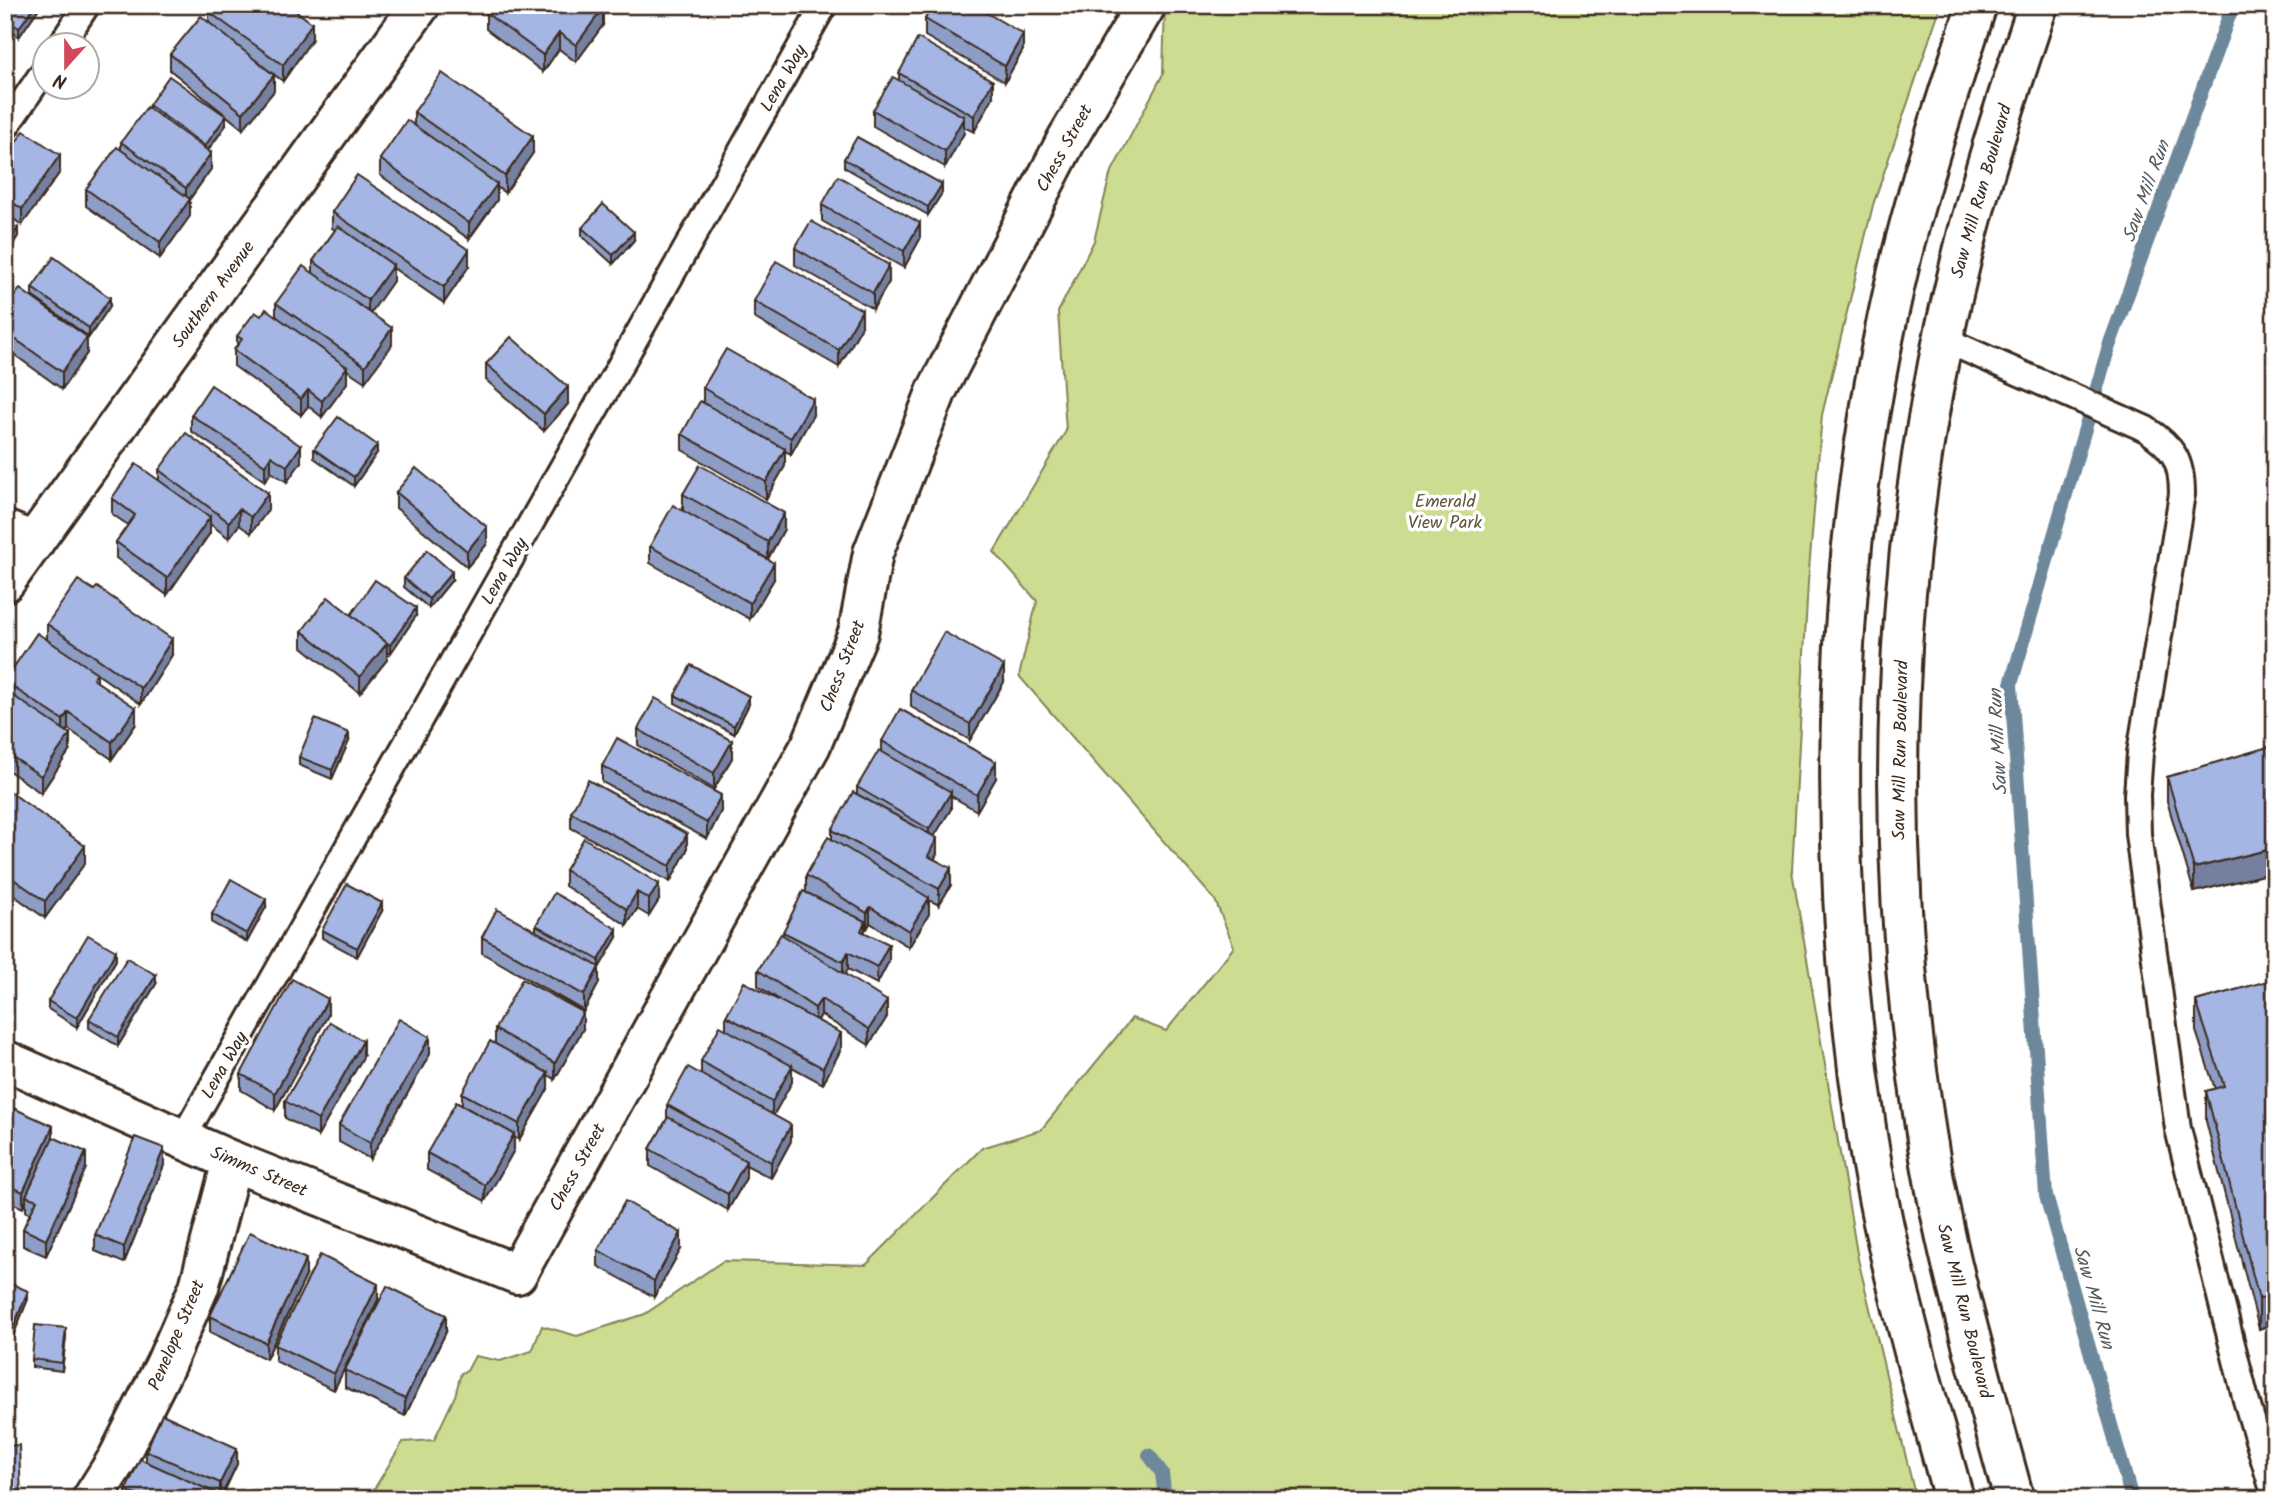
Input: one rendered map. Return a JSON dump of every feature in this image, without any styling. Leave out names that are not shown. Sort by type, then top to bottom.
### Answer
[{"type":"main road","name":"Southern Avenue","points":[[5,582],[20,536],[420,5]]},
{"type":"main road","name":"Chess Street","points":[[517,1274],[811,745],[858,633],[873,553],[937,390],[1066,141],[1146,5]]},
{"type":"main road","points":[[1954,1499],[1903,1312],[1868,1138],[1846,952],[1839,788],[1846,608],[1869,421],[1886,327],[1918,194],[1977,5]]},
{"type":"main road","name":"Saw Mill Run Boulevard","points":[[2014,1499],[1960,1298],[1939,1207],[1914,1045],[1899,876],[1897,775],[1903,613],[1925,431],[1943,339],[1977,197],[2038,5]]},
{"type":"main road","name":"Simms Street","points":[[5,1060],[232,1161],[517,1274]]},
{"type":"main road","name":"Penelope Street","points":[[92,1499],[118,1458],[165,1365],[199,1287],[232,1161]]},
{"type":"lane","points":[[69,32],[87,5]]},
{"type":"lane","name":"Lena Way","points":[[183,1138],[824,5]]},
{"type":"lane","points":[[5,128],[32,88]]},
{"type":"lane","points":[[1943,339],[2146,429],[2164,441],[2176,456],[2182,474],[2182,494],[2140,753],[2138,834],[2178,1129],[2246,1400],[2275,1497]]},
{"type":"green space","name":"Emerald View Park","points":[[1165,5],[1941,5],[1873,205],[1822,415],[1808,582],[1792,871],[1858,1259],[1916,1499],[368,1499],[403,1442],[434,1440],[455,1396],[461,1373],[467,1371],[475,1356],[500,1361],[532,1351],[542,1326],[577,1336],[645,1314],[723,1261],[866,1265],[982,1148],[1041,1130],[1132,1018],[1166,1031],[1234,947],[1215,900],[1019,676],[1037,601],[994,552],[1066,431],[1058,312],[1094,241],[1110,175],[1163,74]]},
{"type":"building","points":[[5,5],[35,5],[19,28],[5,19]]},
{"type":"building","points":[[213,5],[288,5],[312,23],[283,65],[209,12]]},
{"type":"building","points":[[491,5],[598,5],[603,8],[576,45],[559,33],[543,55],[486,13]]},
{"type":"building","points":[[933,5],[973,5],[1023,34],[1005,66],[925,19]]},
{"type":"building","points":[[201,16],[274,75],[243,113],[170,54]]},
{"type":"building","points":[[918,38],[993,81],[974,116],[899,73]]},
{"type":"building","points":[[442,73],[533,136],[505,176],[414,112]]},
{"type":"building","points":[[169,76],[226,116],[205,146],[149,105]]},
{"type":"building","points":[[893,77],[964,117],[945,151],[873,110]]},
{"type":"building","points":[[147,107],[211,153],[186,188],[121,142]]},
{"type":"building","points":[[407,120],[497,184],[469,223],[380,159]]},
{"type":"building","points":[[24,131],[60,155],[22,209],[5,197],[5,157]]},
{"type":"building","points":[[857,137],[942,184],[928,207],[844,159]]},
{"type":"building","points":[[117,147],[190,199],[160,242],[86,189]]},
{"type":"building","points":[[357,175],[469,250],[444,287],[332,212]]},
{"type":"building","points":[[838,176],[920,223],[904,251],[822,205]]},
{"type":"building","points":[[603,204],[634,232],[613,255],[582,228]]},
{"type":"building","points":[[5,220],[18,228],[8,243],[5,241]]},
{"type":"building","points":[[811,221],[889,265],[873,293],[795,248]]},
{"type":"building","points":[[338,226],[393,265],[368,300],[313,261]]},
{"type":"building","points":[[54,257],[110,298],[89,328],[32,288]]},
{"type":"building","points":[[776,261],[862,310],[839,350],[754,301]]},
{"type":"building","points":[[303,266],[392,328],[365,366],[276,303]]},
{"type":"building","points":[[20,289],[87,337],[62,372],[5,332],[5,308]]},
{"type":"building","points":[[266,309],[347,367],[322,401],[308,390],[301,399],[234,350],[242,339],[237,336],[255,312],[261,316]]},
{"type":"building","points":[[511,337],[568,387],[544,414],[486,364]]},
{"type":"building","points":[[726,349],[813,399],[791,438],[703,388]]},
{"type":"building","points":[[211,385],[301,446],[287,466],[271,456],[265,465],[191,415]]},
{"type":"building","points":[[700,401],[785,449],[766,482],[682,434]]},
{"type":"building","points":[[338,417],[377,445],[354,477],[314,449]]},
{"type":"building","points":[[186,433],[268,493],[251,517],[239,509],[229,522],[159,470]]},
{"type":"building","points":[[136,464],[210,517],[167,578],[116,542],[135,515],[112,498]]},
{"type":"building","points":[[700,465],[784,513],[768,542],[683,494]]},
{"type":"building","points":[[416,468],[487,527],[467,551],[396,492]]},
{"type":"building","points":[[673,505],[774,563],[750,603],[650,546]]},
{"type":"building","points":[[427,550],[452,572],[429,599],[404,578]]},
{"type":"building","points":[[78,580],[94,590],[97,587],[172,639],[141,688],[47,624]]},
{"type":"building","points":[[375,580],[416,608],[390,645],[351,615]]},
{"type":"building","points":[[328,597],[387,643],[360,677],[302,631]]},
{"type":"building","points":[[944,632],[1004,666],[970,724],[911,690]]},
{"type":"building","points":[[37,633],[97,673],[93,679],[136,708],[112,742],[68,712],[63,720],[5,682]]},
{"type":"building","points":[[691,665],[749,696],[734,726],[675,695]]},
{"type":"building","points":[[9,693],[70,734],[41,776],[5,752],[5,698]]},
{"type":"building","points":[[655,698],[732,741],[714,773],[638,729]]},
{"type":"building","points":[[900,709],[996,762],[977,795],[882,741]]},
{"type":"building","points":[[315,719],[349,733],[332,770],[299,757]]},
{"type":"building","points":[[617,738],[721,795],[707,823],[602,766]]},
{"type":"building","points":[[2275,745],[2275,848],[2194,868],[2167,777]]},
{"type":"building","points":[[879,750],[951,792],[929,829],[857,787]]},
{"type":"building","points":[[588,780],[687,834],[670,866],[571,812]]},
{"type":"building","points":[[5,788],[85,846],[45,901],[5,873]]},
{"type":"building","points":[[853,792],[937,838],[928,856],[951,868],[939,889],[832,830]]},
{"type":"building","points":[[828,837],[929,898],[909,931],[870,907],[867,913],[806,875]]},
{"type":"building","points":[[584,838],[659,884],[649,899],[637,892],[627,909],[565,870]]},
{"type":"building","points":[[231,879],[266,899],[247,934],[212,914]]},
{"type":"building","points":[[347,884],[382,903],[357,948],[322,930]]},
{"type":"building","points":[[803,891],[865,921],[861,931],[889,944],[877,967],[848,952],[843,962],[783,932]]},
{"type":"building","points":[[554,893],[617,929],[599,960],[536,925]]},
{"type":"building","points":[[497,909],[599,967],[584,995],[482,937]]},
{"type":"building","points":[[781,934],[887,1001],[869,1029],[821,999],[815,1008],[758,970]]},
{"type":"building","points":[[88,935],[116,951],[77,1018],[48,1001]]},
{"type":"building","points":[[127,958],[156,975],[118,1037],[89,1019]]},
{"type":"building","points":[[292,979],[328,999],[275,1093],[241,1074]]},
{"type":"building","points":[[522,979],[583,1012],[555,1063],[495,1029]]},
{"type":"building","points":[[2275,979],[2275,1293],[2259,1299],[2206,1091],[2224,1086],[2196,1001]]},
{"type":"building","points":[[744,982],[841,1033],[823,1068],[726,1016]]},
{"type":"building","points":[[399,1019],[430,1037],[370,1143],[339,1125]]},
{"type":"building","points":[[330,1022],[363,1041],[318,1120],[285,1101]]},
{"type":"building","points":[[720,1026],[792,1066],[772,1102],[701,1061]]},
{"type":"building","points":[[490,1041],[548,1073],[519,1124],[462,1093]]},
{"type":"building","points":[[688,1067],[791,1125],[771,1162],[667,1105]]},
{"type":"building","points":[[456,1102],[514,1134],[485,1185],[427,1153]]},
{"type":"building","points":[[13,1108],[53,1126],[23,1192],[5,1184],[5,1124]]},
{"type":"building","points":[[668,1117],[746,1161],[728,1194],[650,1149]]},
{"type":"building","points":[[53,1137],[86,1152],[46,1240],[23,1229],[37,1200],[26,1196]]},
{"type":"building","points":[[135,1137],[164,1148],[124,1247],[95,1235]]},
{"type":"building","points":[[625,1201],[681,1233],[654,1281],[598,1250]]},
{"type":"building","points":[[250,1232],[306,1259],[266,1343],[210,1316]]},
{"type":"building","points":[[320,1255],[378,1284],[334,1374],[275,1345]]},
{"type":"building","points":[[5,1281],[28,1291],[11,1333],[5,1330]]},
{"type":"building","points":[[387,1286],[446,1315],[405,1399],[345,1370]]},
{"type":"building","points":[[35,1325],[66,1328],[62,1363],[32,1359]]},
{"type":"building","points":[[162,1414],[237,1448],[220,1483],[146,1451]]},
{"type":"building","points":[[19,1445],[21,1499],[5,1499],[5,1446]]},
{"type":"building","points":[[140,1459],[218,1494],[216,1499],[145,1499],[126,1490]]},
{"type":"waterway","name":"Saw Mill Run","points":[[2132,1499],[2046,1196],[2011,684],[2109,346],[2233,5]]},
{"type":"waterway","points":[[1149,1455],[1162,1473],[1165,1499]]}]
